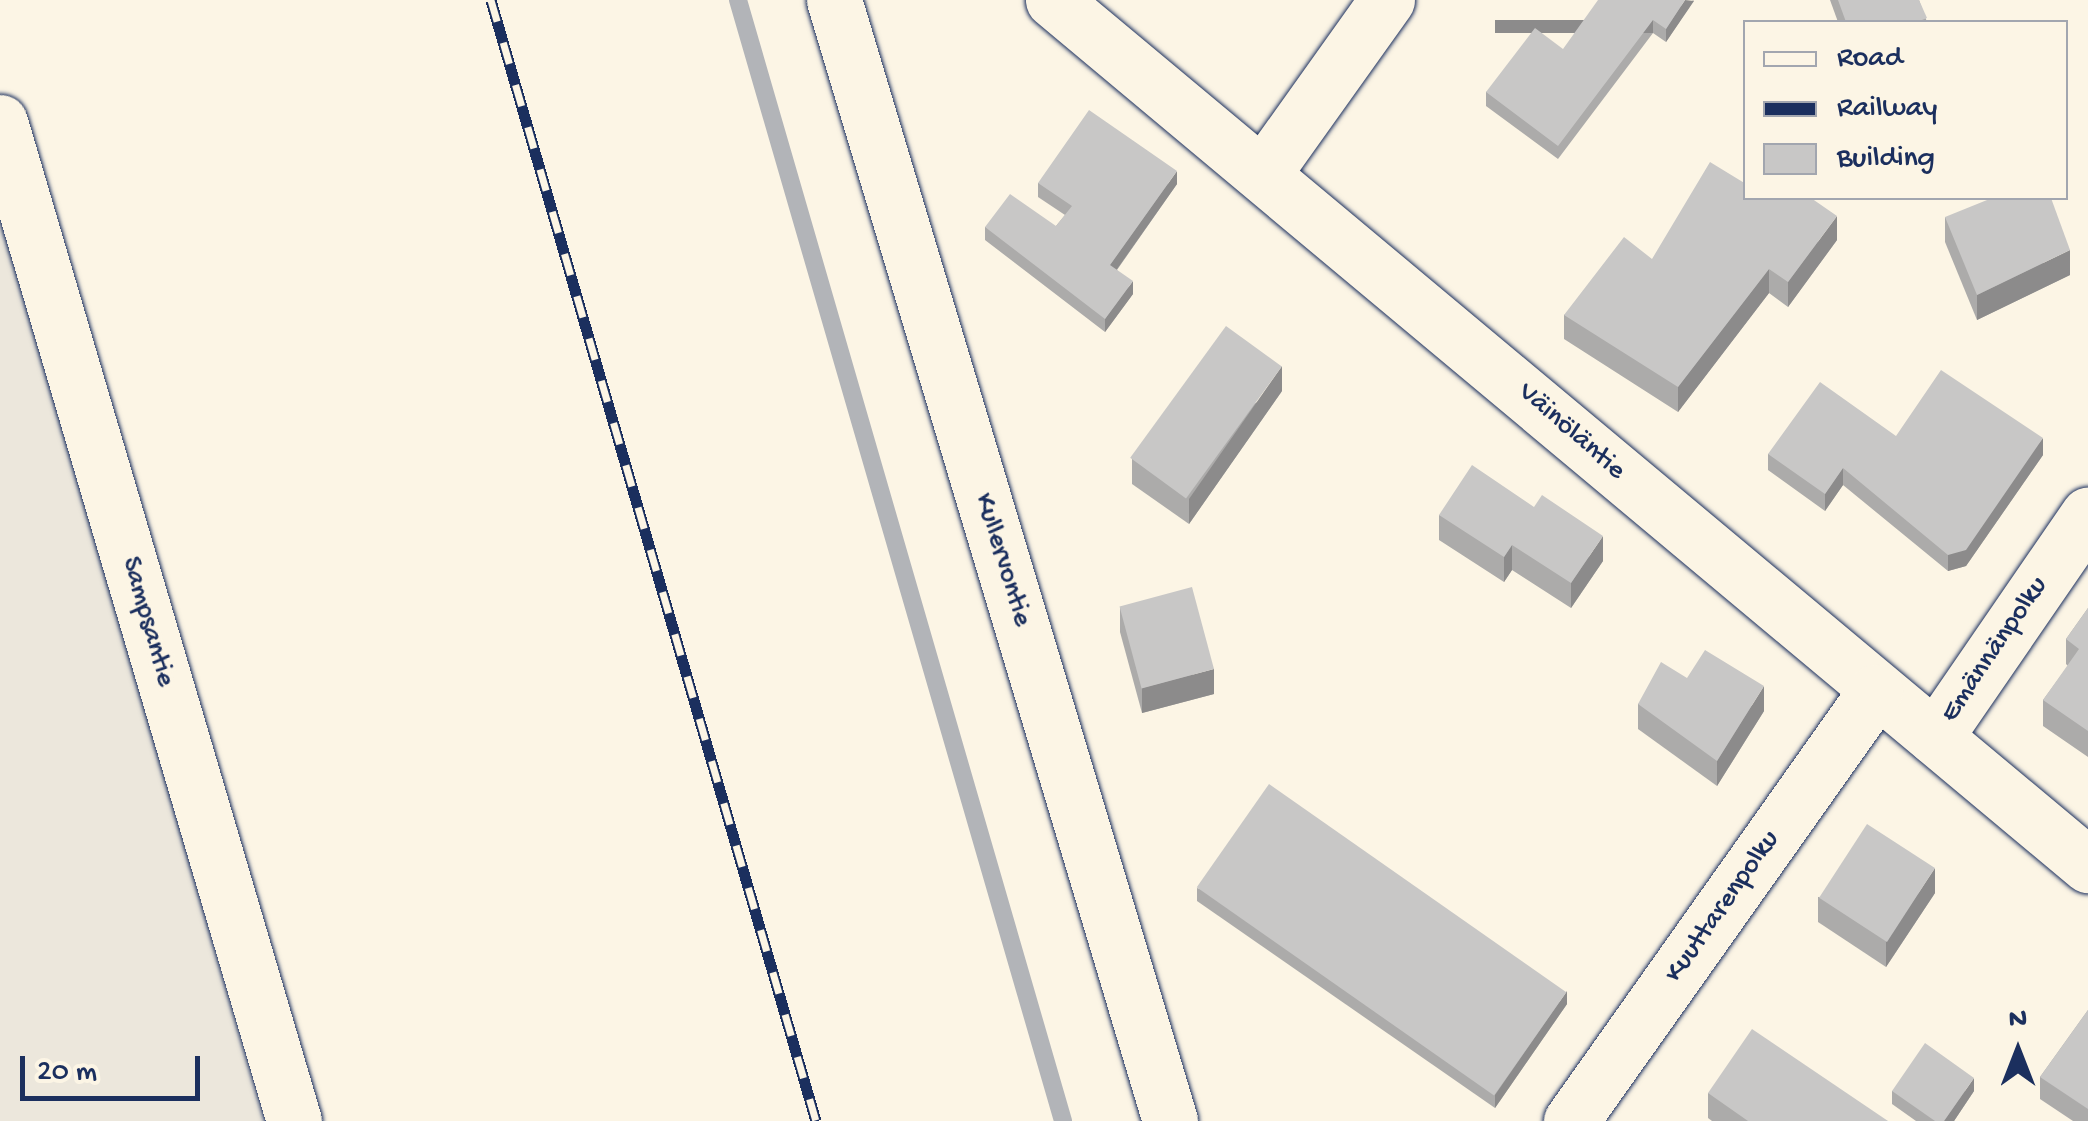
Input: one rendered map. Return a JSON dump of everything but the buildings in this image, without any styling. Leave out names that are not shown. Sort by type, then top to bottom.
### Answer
[{"type":"street","name":"Kullervontie","points":[[834,0],[1170,1121]]},
{"type":"street","name":"Väinöläntie","points":[[1053,0],[1265,171],[1875,692],[2088,865]]},
{"type":"street","points":[[1265,171],[1386,0]]},
{"type":"street","name":"Sampsantie","points":[[0,122],[294,1121]]},
{"type":"street","name":"Emännänpolku","points":[[1935,737],[2088,514]]},
{"type":"street","name":"Kuuttarenpolku","points":[[1572,1121],[1875,692]]},
{"type":"shaded area","points":[[0,199],[263,1121],[0,1121]]},
{"type":"waterway","points":[[738,0],[1063,1121]]},
{"type":"railway","points":[[491,0],[816,1121]]}]
